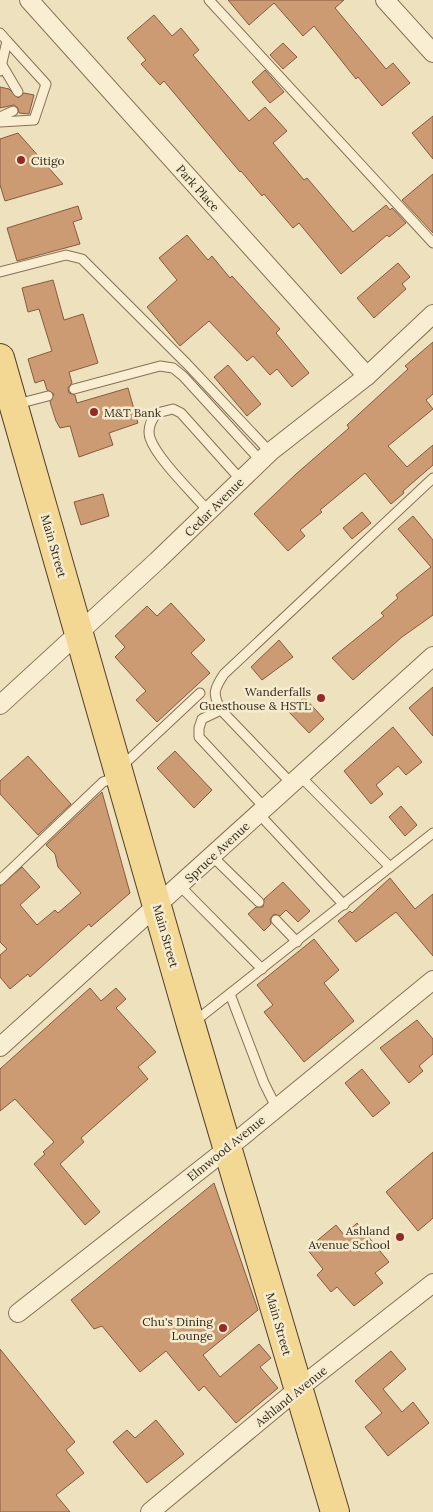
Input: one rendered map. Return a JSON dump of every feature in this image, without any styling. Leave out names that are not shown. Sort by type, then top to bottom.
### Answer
[{"type":"main road","name":"Main Street","points":[[0,358],[79,631],[118,774],[335,1512]]},
{"type":"street","name":"Park Place","points":[[30,0],[367,376]]},
{"type":"street","points":[[385,0],[433,53]]},
{"type":"street","name":"Cedar Avenue","points":[[0,705],[266,457],[367,376],[433,314]]},
{"type":"street","name":"Spruce Avenue","points":[[0,1047],[433,656]]},
{"type":"street","name":"Elmwood Avenue","points":[[18,1313],[228,1148],[433,980]]},
{"type":"street","name":"Ashland Avenue","points":[[150,1512],[298,1390],[433,1283]]},
{"type":"lane","points":[[209,0],[433,243]]},
{"type":"lane","points":[[0,33],[46,84],[34,120],[0,122]]},
{"type":"lane","points":[[7,41],[1,67],[18,92]]},
{"type":"lane","points":[[0,118],[13,112]]},
{"type":"lane","points":[[0,272],[66,255],[82,258],[187,364],[266,457]]},
{"type":"lane","points":[[74,389],[160,366],[173,368],[266,457]]},
{"type":"lane","points":[[13,405],[48,396]]},
{"type":"lane","points":[[209,512],[158,454],[150,437],[150,422],[157,413],[173,409],[181,413],[241,480]]},
{"type":"lane","points":[[390,868],[221,710],[214,698],[216,686],[224,674],[433,478]]},
{"type":"lane","points":[[0,880],[103,782],[118,774],[200,693]]},
{"type":"lane","points":[[221,710],[202,719],[199,737],[344,904]]},
{"type":"lane","points":[[191,1025],[433,833]]},
{"type":"lane","points":[[212,856],[259,902]]},
{"type":"lane","points":[[180,886],[262,969]]},
{"type":"lane","points":[[276,920],[297,942]]},
{"type":"lane","points":[[230,994],[264,1082],[276,1107]]},
{"type":"building","points":[[228,0],[344,0],[335,8],[386,69],[393,63],[410,83],[382,106],[358,77],[356,79],[314,26],[303,36],[274,3],[249,25]]},
{"type":"building","points":[[154,15],[172,36],[181,28],[199,50],[193,55],[249,121],[265,107],[287,131],[273,143],[304,180],[307,178],[353,232],[386,205],[390,210],[392,208],[406,223],[389,237],[387,235],[341,274],[299,223],[293,228],[264,194],[262,196],[164,81],[160,85],[141,64],[146,60],[127,38]]},
{"type":"building","points":[[283,43],[297,57],[283,69],[270,55]]},
{"type":"building","points":[[265,70],[284,92],[270,103],[252,82]]},
{"type":"building","points":[[0,87],[9,89],[18,98],[24,93],[34,95],[29,114],[19,113],[18,108],[14,105],[0,108]]},
{"type":"building","points":[[433,116],[433,159],[412,133]]},
{"type":"building","name":"Citigo","points":[[18,133],[63,184],[5,201],[0,185],[0,139]]},
{"type":"building","points":[[433,174],[433,233],[402,200]]},
{"type":"building","points":[[78,206],[82,219],[73,222],[80,244],[17,261],[7,228]]},
{"type":"building","points":[[187,235],[208,260],[212,256],[230,278],[232,276],[280,329],[276,333],[309,373],[292,387],[277,369],[270,375],[253,356],[247,361],[209,321],[180,346],[147,307],[177,280],[159,258]]},
{"type":"building","points":[[398,263],[410,277],[402,284],[406,289],[374,318],[357,298]]},
{"type":"building","points":[[53,280],[64,320],[83,314],[98,363],[69,372],[72,383],[68,388],[69,393],[75,395],[77,403],[128,388],[138,423],[109,433],[113,445],[79,457],[70,426],[60,428],[56,421],[50,402],[54,394],[47,390],[44,380],[35,383],[28,359],[52,351],[39,309],[28,312],[22,288]]},
{"type":"building","points":[[433,342],[433,394],[426,400],[433,409],[388,446],[407,467],[433,445],[433,465],[391,504],[365,473],[320,510],[322,512],[300,530],[305,536],[288,551],[254,514],[349,428],[347,425],[408,369],[405,366]]},
{"type":"building","points":[[228,365],[261,404],[247,416],[214,377]]},
{"type":"building","points":[[103,494],[109,516],[81,525],[74,502]]},
{"type":"building","points":[[362,512],[371,523],[352,539],[343,528]]},
{"type":"building","points":[[413,516],[433,540],[433,615],[402,637],[353,680],[332,658],[384,616],[381,613],[398,598],[396,595],[431,567],[398,529]]},
{"type":"building","points":[[171,603],[205,640],[191,653],[210,673],[157,722],[136,700],[146,691],[115,657],[125,647],[115,636],[147,606],[157,616]]},
{"type":"building","points":[[279,640],[293,657],[262,680],[251,667]]},
{"type":"building","points":[[433,687],[433,736],[409,708]]},
{"type":"building","points":[[304,697],[324,719],[309,733],[289,712]]},
{"type":"building","points":[[393,727],[422,762],[406,775],[398,766],[376,785],[383,794],[371,804],[344,771]]},
{"type":"building","points":[[175,751],[212,790],[194,808],[157,768]]},
{"type":"building","points":[[28,756],[71,804],[38,835],[0,794],[0,781]]},
{"type":"building","points":[[102,792],[130,893],[91,927],[89,924],[30,977],[28,974],[10,989],[0,977],[0,955],[7,949],[0,942],[0,886],[22,867],[40,887],[20,905],[37,925],[55,910],[58,913],[81,893],[58,867],[55,854],[46,845]]},
{"type":"building","points":[[401,806],[417,825],[405,836],[389,817]]},
{"type":"building","points":[[390,878],[415,909],[433,894],[433,956],[396,912],[356,942],[338,921],[350,911],[352,913]]},
{"type":"building","points":[[283,882],[310,911],[298,922],[286,910],[280,916],[274,914],[270,919],[271,924],[264,931],[248,914],[256,907],[263,907],[264,899]]},
{"type":"building","points":[[314,939],[339,970],[324,983],[354,1021],[304,1062],[264,1012],[273,1005],[257,985]]},
{"type":"building","points":[[90,988],[101,1001],[116,988],[126,999],[116,1008],[156,1052],[138,1067],[148,1079],[81,1138],[84,1142],[60,1164],[100,1212],[85,1225],[34,1164],[54,1142],[15,1099],[0,1111],[0,1069]]},
{"type":"building","points":[[417,1020],[433,1039],[433,1054],[419,1066],[423,1071],[409,1083],[380,1048]]},
{"type":"building","points":[[362,1069],[390,1103],[373,1117],[345,1083]]},
{"type":"building","points":[[433,1152],[433,1218],[418,1231],[386,1192]]},
{"type":"building","points":[[214,1183],[258,1310],[203,1355],[220,1377],[259,1344],[271,1358],[260,1367],[278,1388],[236,1423],[204,1386],[199,1391],[166,1351],[140,1372],[102,1326],[94,1329],[71,1300]]},
{"type":"building","points":[[357,1223],[389,1262],[375,1273],[383,1283],[354,1306],[337,1287],[331,1292],[317,1275],[323,1269],[307,1249],[336,1225],[344,1235]]},
{"type":"building","points":[[0,1349],[75,1442],[66,1450],[84,1473],[56,1495],[70,1512],[0,1512]]},
{"type":"building","points":[[391,1351],[406,1369],[383,1389],[402,1412],[413,1402],[429,1423],[388,1456],[365,1427],[382,1413],[355,1381]]},
{"type":"building","points":[[156,1420],[184,1454],[147,1483],[113,1442],[127,1430],[135,1438]]},
{"type":"place","name":"Citigo","points":[[21,160]]},
{"type":"place","name":"M&T Bank","points":[[94,412]]},
{"type":"place","name":"Wanderfalls Guesthouse & HSTL","points":[[321,698]]},
{"type":"place","name":"Ashland Avenue School","points":[[400,1237]]},
{"type":"place","name":"Chu's Dining Lounge","points":[[223,1328]]}]
